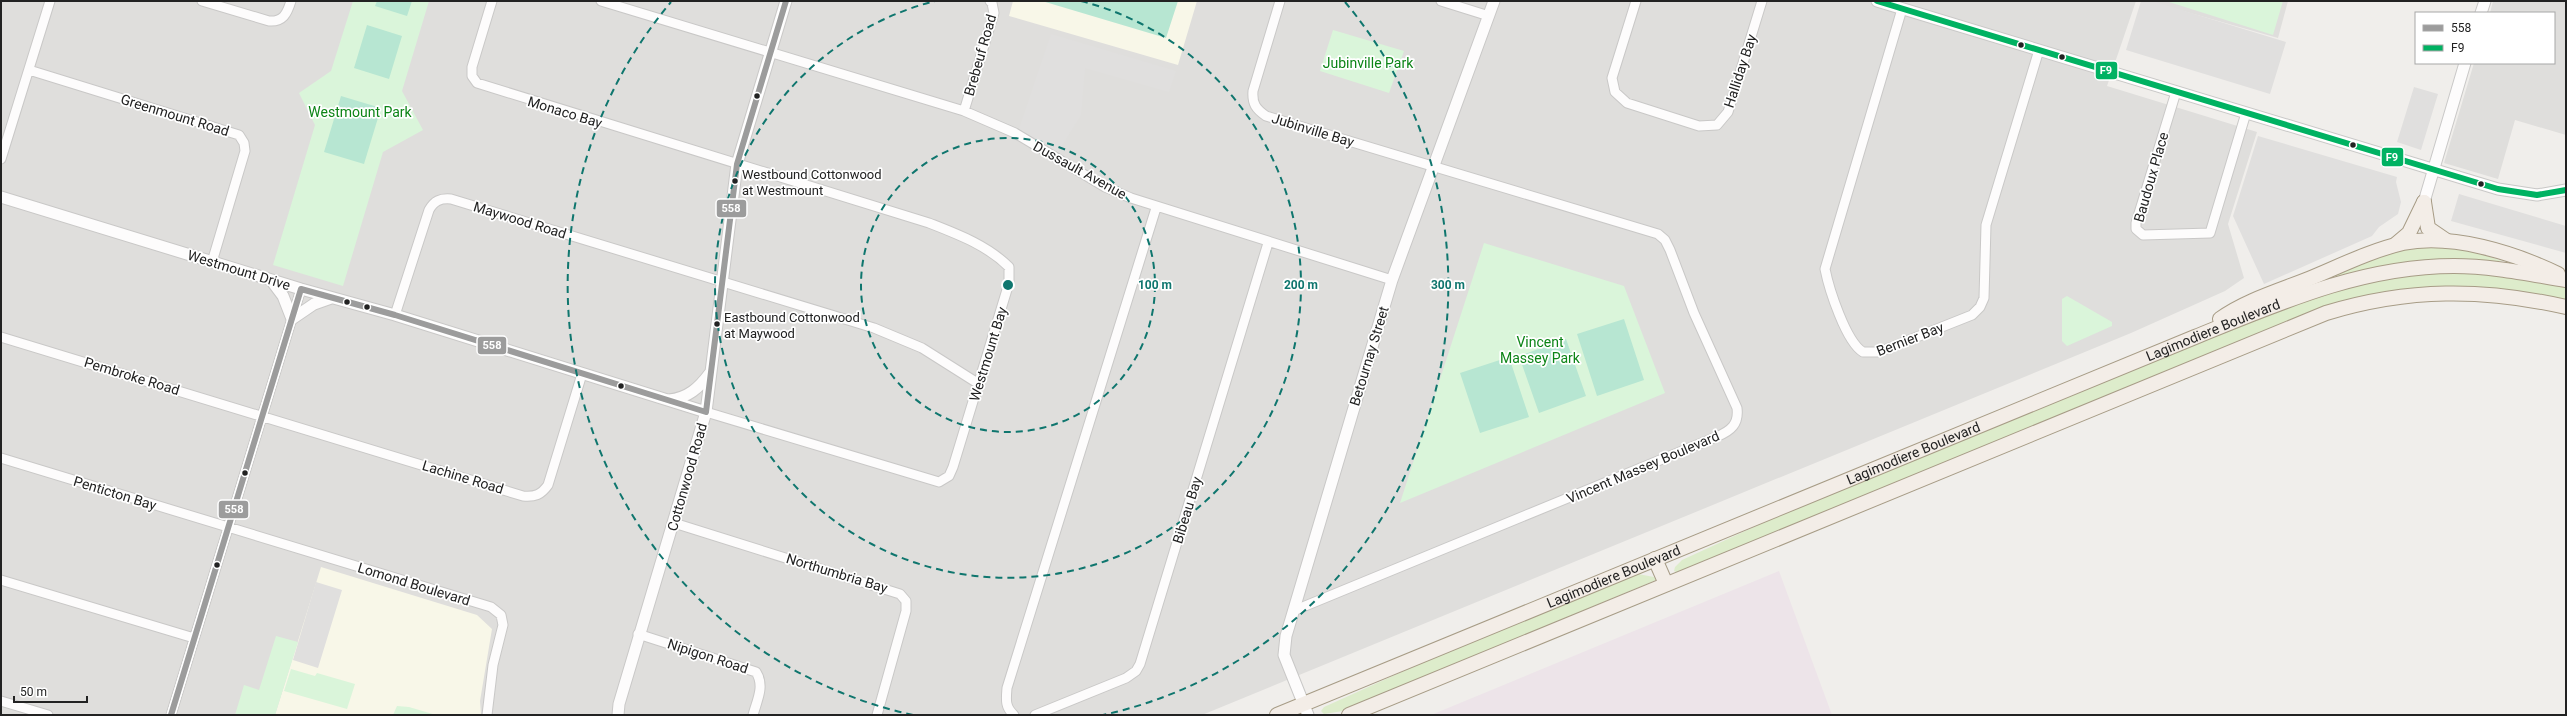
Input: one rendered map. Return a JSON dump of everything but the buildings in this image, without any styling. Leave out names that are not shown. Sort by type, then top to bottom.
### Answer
[{"type":"main road","points":[[2424,202],[2428,228],[2447,241]]},
{"type":"main road","points":[[2392,246],[2407,237],[2424,202]]},
{"type":"main road","points":[[2195,337],[2227,315],[2375,251],[2413,242],[2447,241],[2487,248],[2546,268],[2566,279]]},
{"type":"main road","name":"Lagimodiere Boulevard","points":[[1277,715],[1306,710],[1655,559],[2195,337],[2294,298],[2371,274],[2454,266],[2489,268],[2566,279]]},
{"type":"main road","name":"Lagimodiere Boulevard","points":[[1349,715],[2289,328],[2352,305],[2378,298],[2419,294],[2466,292],[2498,294],[2566,307]]},
{"type":"main road","points":[[1655,559],[1666,584]]},
{"type":"street","points":[[1,159],[50,1]]},
{"type":"street","points":[[202,1],[276,22],[285,17],[291,1]]},
{"type":"street","name":"Monaco Bay","points":[[492,1],[472,67],[472,76],[477,83],[737,164]]},
{"type":"street","points":[[602,1],[770,52]]},
{"type":"street","name":"Cottonwood Road","points":[[618,715],[619,704],[638,634],[674,522],[706,412],[721,281],[737,164],[786,1]]},
{"type":"street","name":"Brebeuf Road","points":[[964,111],[994,13],[992,3],[990,1]]},
{"type":"street","name":"Jubinville Bay","points":[[1280,1],[1253,91],[1253,101],[1258,111],[1266,116],[1433,167]]},
{"type":"street","points":[[1441,1],[1489,16]]},
{"type":"street","name":"Betournay Street","points":[[1306,710],[1284,655],[1286,636],[1392,280],[1494,1]]},
{"type":"street","name":"Halliday Bay","points":[[1636,1],[1612,78],[1615,92],[1627,103],[1699,126],[1717,125],[1728,112],[1762,1]]},
{"type":"street","points":[[1877,1],[2498,189],[2537,195],[2566,190]]},
{"type":"street","points":[[2481,12],[2485,1]]},
{"type":"street","name":"Bernier Bay","points":[[1902,9],[1825,269],[1829,286],[1852,342],[1863,352],[1878,352],[1972,315],[1980,307],[1984,298],[1986,226],[2039,50]]},
{"type":"street","name":"Dussault Avenue","points":[[770,52],[964,111],[1015,134],[1105,187],[1156,208],[1392,280]]},
{"type":"street","points":[[2424,202],[2465,64]]},
{"type":"street","name":"Greenmount Road","points":[[29,70],[239,135],[244,142],[245,151],[212,262]]},
{"type":"street","name":"Baudoux Place","points":[[2176,92],[2136,223],[2136,229],[2143,235],[2210,233],[2246,113]]},
{"type":"street","name":"Westmount Bay","points":[[706,412],[939,482],[949,476],[954,467],[1009,283],[1009,267],[1000,258],[964,236],[929,223],[737,164]]},
{"type":"street","name":"Vincent Massey Boulevard","points":[[1293,611],[1728,432],[1735,426],[1738,417],[1736,408],[1694,312],[1670,250],[1665,240],[1658,234],[1433,167]]},
{"type":"street","name":"Westmount Drive","points":[[1,197],[331,298],[395,315],[706,412]]},
{"type":"street","name":"Maywood Road","points":[[395,315],[429,210],[433,203],[443,199],[451,199],[721,281],[904,339],[979,384]]},
{"type":"street","points":[[1014,715],[1008,709],[1006,700],[1007,688],[1156,208]]},
{"type":"street","name":"Bibeau Bay","points":[[1035,715],[1126,678],[1136,671],[1140,664],[1268,243]]},
{"type":"street","points":[[272,280],[280,292],[292,319]]},
{"type":"street","points":[[171,715],[301,289]]},
{"type":"street","points":[[292,319],[314,304],[331,298]]},
{"type":"street","name":"Pembroke Road","points":[[1,337],[263,416]]},
{"type":"street","points":[[667,400],[686,396],[693,392],[710,373]]},
{"type":"street","name":"Lachine Road","points":[[263,416],[516,494],[533,497],[543,492],[548,485],[582,374]]},
{"type":"street","name":"Penticton Bay","points":[[1,458],[229,528]]},
{"type":"street","name":"Northumbria Bay","points":[[674,522],[900,594],[906,601],[906,611],[877,715]]},
{"type":"street","name":"Lomond Boulevard","points":[[229,528],[491,608],[501,615],[503,625],[493,665],[487,715]]},
{"type":"street","points":[[1,580],[194,638]]},
{"type":"street","name":"Nipigon Road","points":[[638,634],[756,672],[761,680],[761,689],[752,715]]},
{"type":"street","points":[[1,701],[48,715]]},
{"type":"shaded area","points":[[1,1],[2136,1],[2107,86],[2257,132],[2228,224],[2244,278],[2225,291],[2131,333],[1202,715],[1,715]]},
{"type":"shaded area","points":[[1013,1],[1197,1],[1178,65],[1009,16]]},
{"type":"shaded area","points":[[2141,1],[2152,1],[2286,42],[2270,94],[2126,50]]},
{"type":"shaded area","points":[[2148,1],[2288,1],[2278,38]]},
{"type":"shaded area","points":[[2493,1],[2566,1],[2566,135],[2515,120],[2498,179],[2444,163],[2474,64],[2555,64],[2555,12],[2490,12]]},
{"type":"shaded area","points":[[1051,34],[1176,71],[1169,92],[1085,68],[1081,115],[1058,152],[1019,129]]},
{"type":"shaded area","points":[[2414,87],[2438,94],[2421,150],[2397,142]]},
{"type":"shaded area","points":[[2258,136],[2397,177],[2396,182],[2401,202],[2398,214],[2379,227],[2372,236],[2264,284],[2233,216]]},
{"type":"shaded area","points":[[2459,194],[2566,226],[2566,253],[2451,221]]},
{"type":"shaded area","points":[[321,567],[477,615],[492,629],[480,701],[481,715],[275,715]]},
{"type":"shaded area","points":[[1779,571],[1832,715],[1431,715]]},
{"type":"shaded area","points":[[316,582],[342,590],[318,668],[293,660]]},
{"type":"green space","name":"Westmount Park","points":[[353,1],[429,1],[402,91],[423,130],[383,152],[343,286],[273,265],[315,125],[299,93],[331,71]]},
{"type":"green space","points":[[377,1],[412,1],[407,16],[375,6]]},
{"type":"green space","points":[[1042,1],[1178,1],[1166,38]]},
{"type":"green space","points":[[2166,1],[2283,1],[2273,35]]},
{"type":"green space","points":[[367,25],[402,36],[389,79],[354,68]]},
{"type":"green space","name":"Jubinville Park","points":[[1333,30],[1404,51],[1389,93],[1320,71]]},
{"type":"green space","points":[[341,96],[381,108],[364,164],[324,152]]},
{"type":"green space","name":"Vincent Massey Park","points":[[1484,243],[1624,286],[1665,393],[1400,503]]},
{"type":"green space","points":[[2413,247],[2463,248],[2502,261],[2362,271],[2298,289],[2366,259]]},
{"type":"green space","points":[[2447,273],[2493,274],[2566,286],[2566,301],[2524,293],[2483,289],[2442,288],[2399,291],[1678,573],[1674,571],[1675,567],[1682,560],[1793,509],[2278,311],[2354,285],[2402,276]]},
{"type":"green space","points":[[2067,296],[2112,322],[2112,326],[2067,346],[2062,341],[2062,299]]},
{"type":"green space","points":[[1624,319],[1644,380],[1597,396],[1577,334]]},
{"type":"green space","points":[[1566,339],[1586,396],[1539,413],[1519,356]]},
{"type":"green space","points":[[1509,357],[1529,417],[1480,433],[1460,373]]},
{"type":"green space","points":[[1638,574],[1654,577],[1656,580],[1343,711],[1324,714],[1321,711],[1324,707],[1446,652]]},
{"type":"green space","points":[[276,636],[298,642],[275,715],[235,715],[244,685],[259,690]]},
{"type":"green space","points":[[291,669],[315,676],[317,673],[355,684],[347,709],[284,691]]},
{"type":"green space","points":[[397,706],[409,707],[436,715],[393,715]]},
{"type":"transit line","name":"558","points":[[171,715],[301,289],[395,315],[706,412],[737,164],[786,1]]},
{"type":"transit line","name":"F9","points":[[1877,1],[2498,189],[2537,195],[2566,190]]},
{"type":"place","name":"Westbound Cottonwood at Westmount","points":[[735,181]]},
{"type":"place","name":"Eastbound Cottonwood at Maywood","points":[[717,324]]}]
